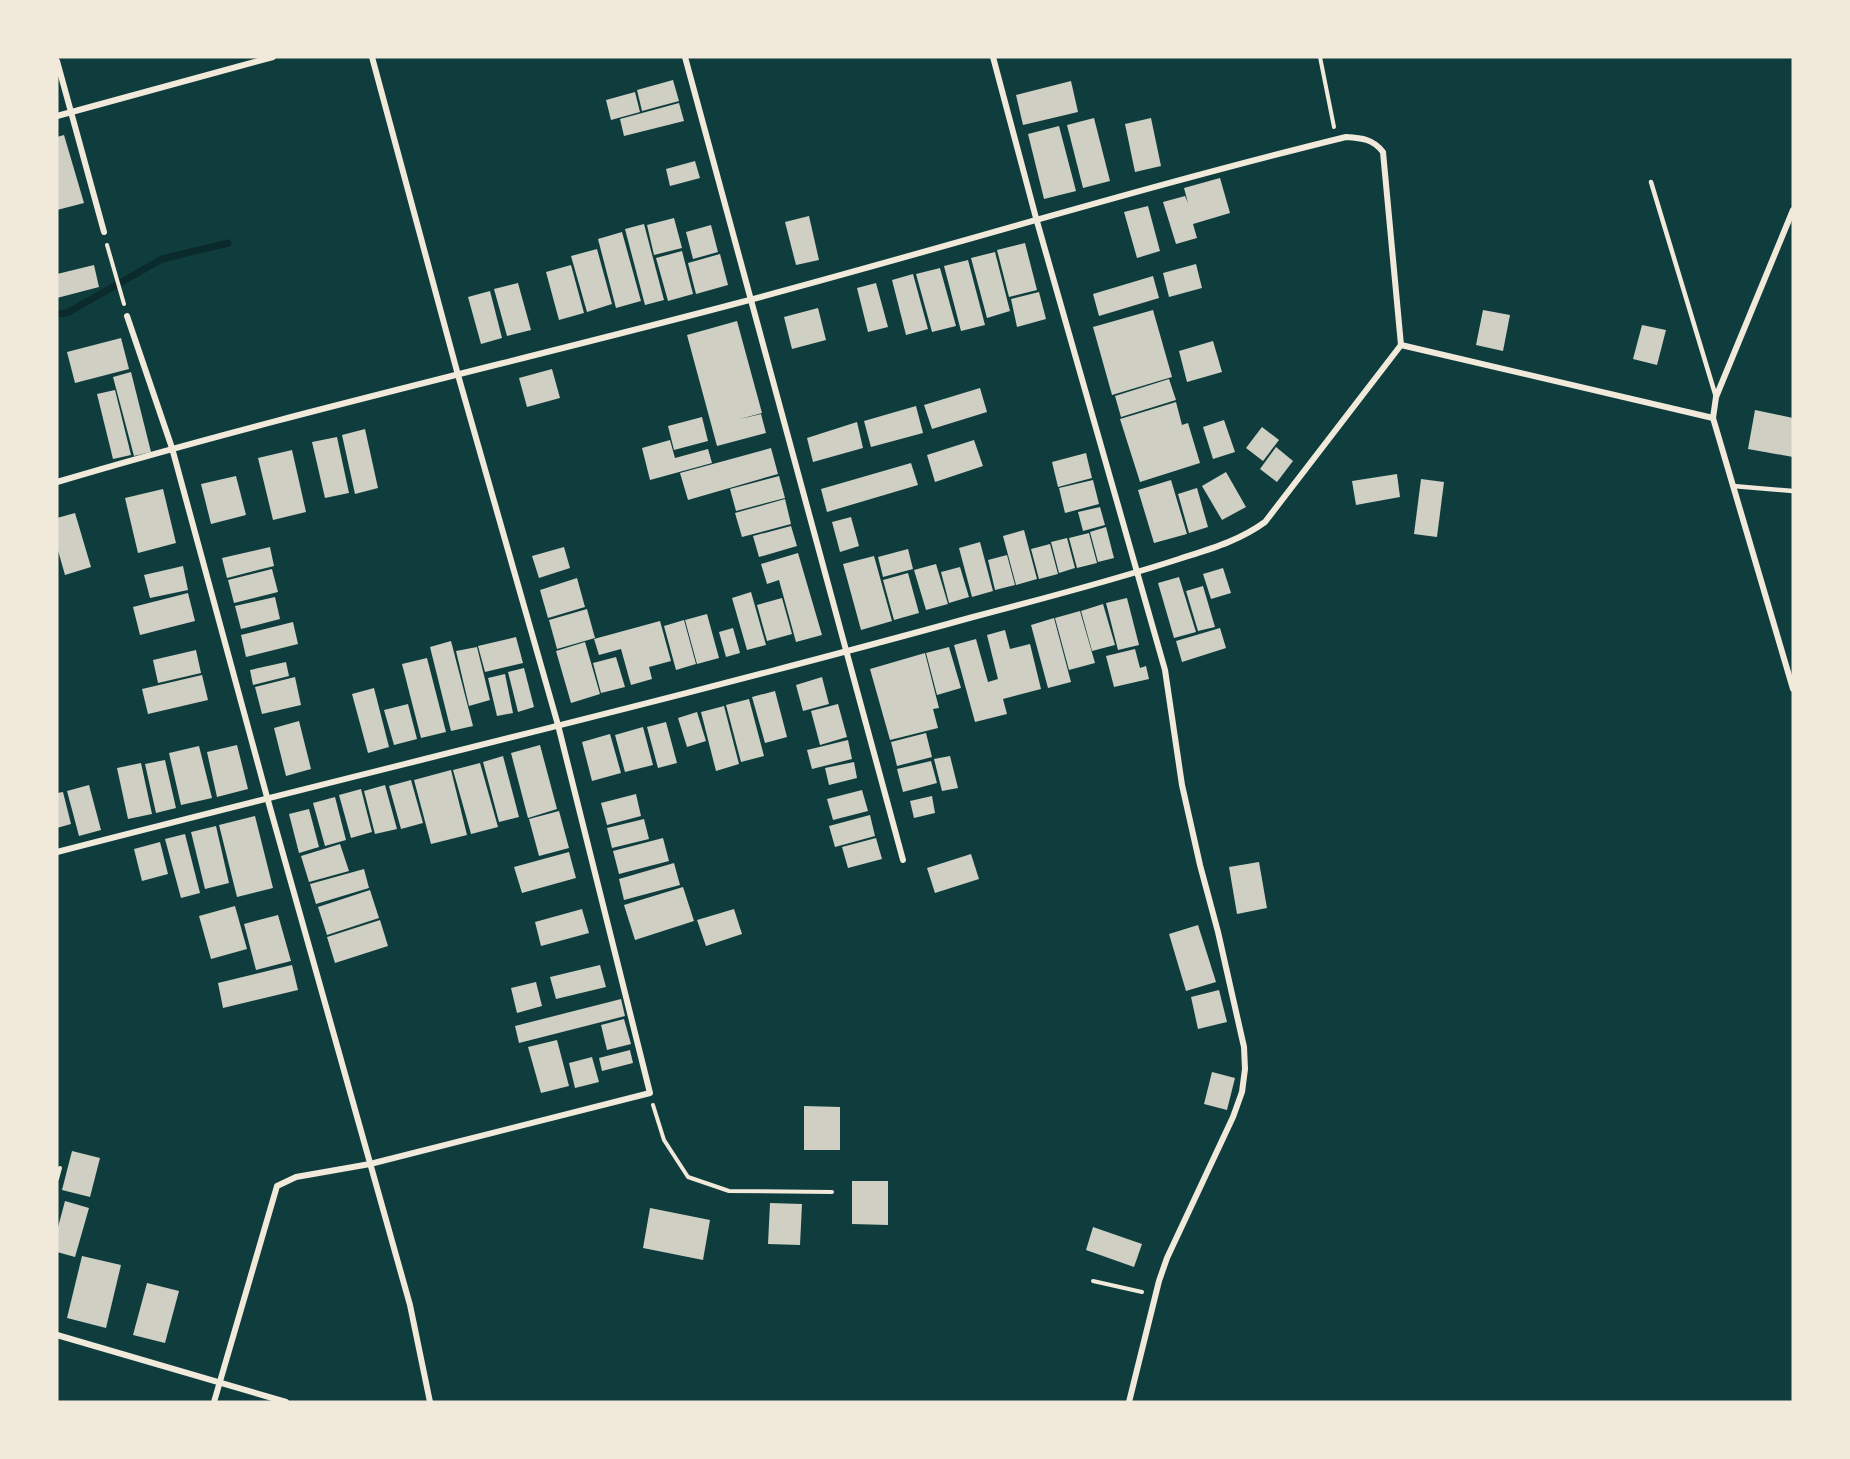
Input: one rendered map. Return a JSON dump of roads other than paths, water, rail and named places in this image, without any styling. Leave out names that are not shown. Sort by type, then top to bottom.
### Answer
[{"type":"street","points":[[57,116],[273,57]]},
{"type":"street","points":[[214,1402],[277,1186],[296,1177],[370,1164],[650,1093],[558,725],[458,375],[372,57]]},
{"type":"street","points":[[685,57],[903,860]]},
{"type":"street","points":[[993,57],[1036,218],[1165,670],[1182,785],[1244,1047],[1245,1069],[1242,1092],[1233,1118],[1167,1258],[1155,1295],[1129,1402]]},
{"type":"street","points":[[57,62],[104,232]]},
{"type":"street","points":[[57,482],[172,448],[752,299],[1170,181],[1337,139],[1346,137],[1368,139],[1377,144],[1383,152],[1401,345],[1265,522],[1251,532],[1234,540],[1137,572],[845,653],[267,797],[57,852]]},
{"type":"street","points":[[1793,210],[1716,397],[1713,418],[1793,689]]},
{"type":"street","points":[[127,316],[172,448],[267,797],[410,1305],[430,1402]]},
{"type":"street","points":[[1401,345],[1713,418]]},
{"type":"street","points":[[57,1335],[286,1402]]},
{"type":"lane","points":[[1651,182],[1716,397]]},
{"type":"lane","points":[[1733,486],[1793,491]]},
{"type":"waterway","points":[[57,314],[67,313],[162,259],[228,243]]}]
